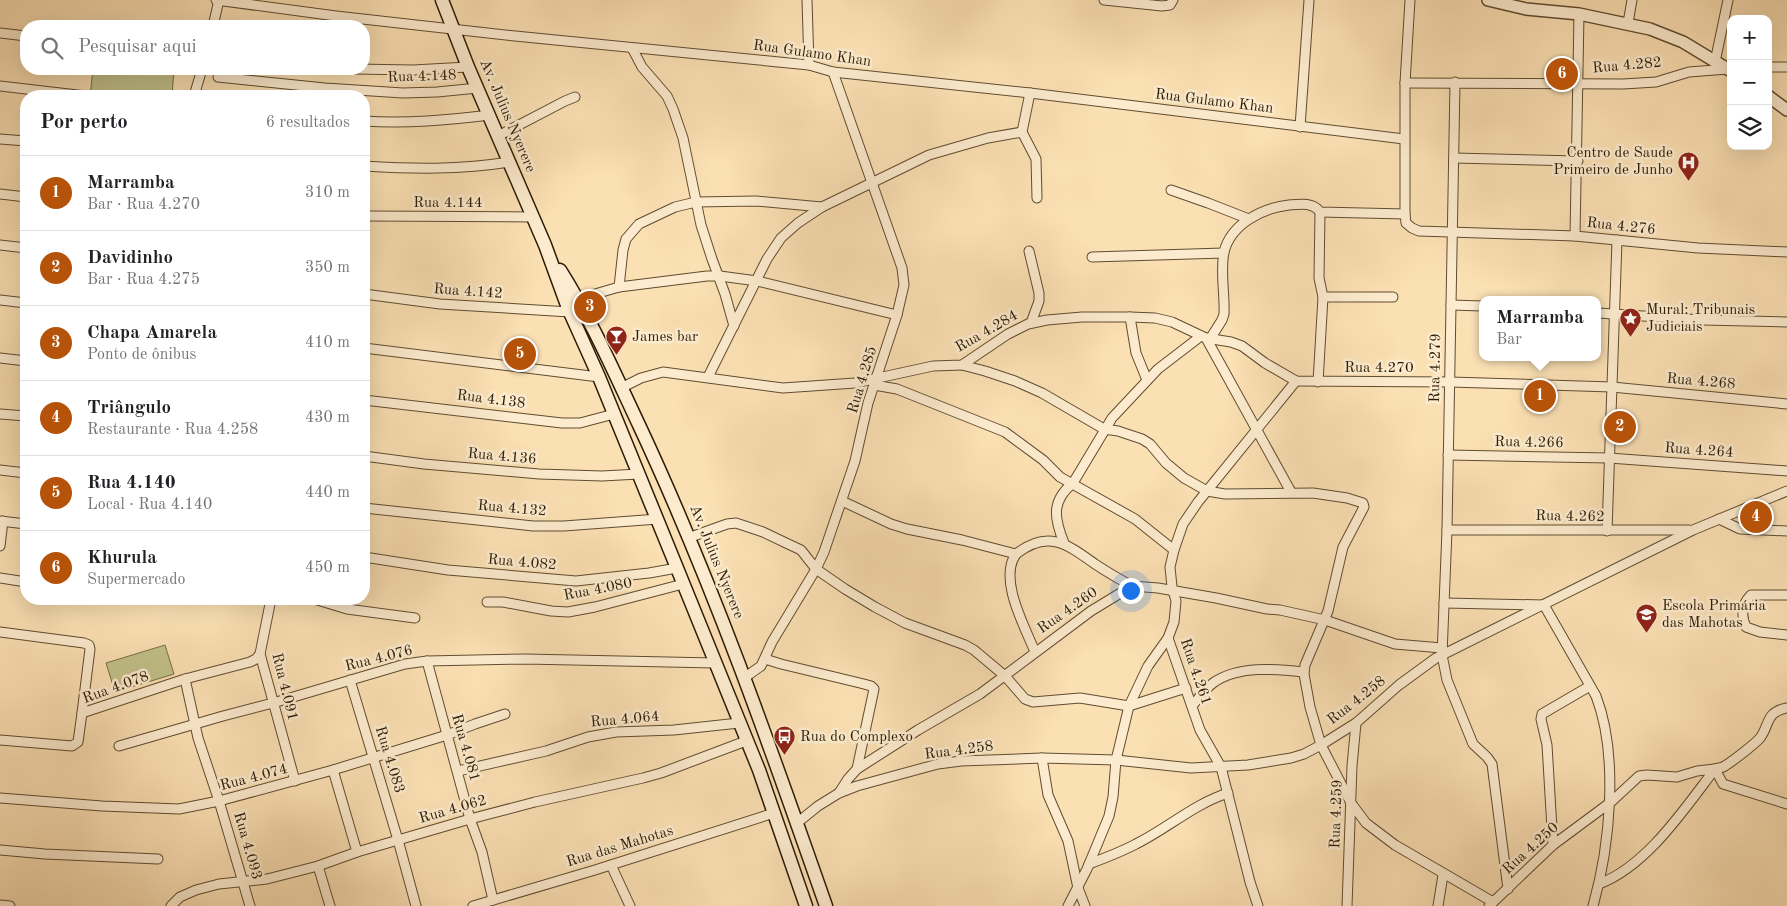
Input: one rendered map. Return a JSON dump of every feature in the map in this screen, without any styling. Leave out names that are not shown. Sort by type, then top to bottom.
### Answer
[{"type":"main road","name":"Av. Julius Nyerere","points":[[442,0],[468,67],[545,244],[570,312],[640,474],[774,813],[806,906]]},
{"type":"main road","name":"Av. Julius Nyerere","points":[[545,244],[578,299],[660,470],[723,622],[826,906]]},
{"type":"street","name":"Rua Gulamo Khan","points":[[218,0],[336,16],[809,65],[833,72],[1030,93],[1404,139]]},
{"type":"street","points":[[214,20],[218,0]]},
{"type":"street","points":[[807,0],[809,65]]},
{"type":"street","points":[[1104,0],[1162,6],[1170,5],[1173,0]]},
{"type":"street","points":[[1300,127],[1309,0]]},
{"type":"street","points":[[1064,543],[1058,524],[1056,507],[1061,496],[1073,483],[1104,429],[1158,369],[1206,338],[1222,320],[1224,314],[1224,253],[1228,241],[1238,228],[1249,219],[1264,211],[1298,204],[1313,206],[1320,212],[1405,214],[1405,83],[1410,0]]},
{"type":"street","points":[[1488,0],[1527,4],[1650,29],[1683,42],[1727,69]]},
{"type":"street","points":[[1628,23],[1632,0]]},
{"type":"street","points":[[1715,62],[1728,0]]},
{"type":"street","points":[[1576,236],[1579,14]]},
{"type":"street","points":[[0,33],[20,35]]},
{"type":"street","points":[[632,48],[642,67],[671,102],[683,138],[707,244],[720,276],[734,326]]},
{"type":"street","points":[[370,69],[413,70],[468,67]]},
{"type":"street","points":[[1772,67],[1787,67]]},
{"type":"street","name":"Rua 4.282","points":[[1405,83],[1623,84],[1656,82],[1689,72],[1727,70]]},
{"type":"street","name":"Rua 4.285","points":[[744,678],[757,670],[765,659],[772,642],[816,569],[824,552],[856,461],[868,403],[897,316],[904,285],[904,276],[833,72]]},
{"type":"street","points":[[196,90],[200,75]]},
{"type":"street","name":"Rua 4.148","points":[[218,77],[359,90]]},
{"type":"street","name":"Rua 4.279","points":[[1455,82],[1447,530],[1442,652],[1447,680],[1473,744],[1492,764],[1508,889]]},
{"type":"street","points":[[0,86],[34,90]]},
{"type":"street","name":"Rua 4.148","points":[[370,91],[411,93],[478,88]]},
{"type":"street","points":[[1030,93],[1022,132],[1036,159],[1037,198]]},
{"type":"street","points":[[498,136],[565,101],[575,98]]},
{"type":"street","points":[[1772,99],[1787,110]]},
{"type":"street","points":[[370,121],[423,122],[490,115]]},
{"type":"street","points":[[708,377],[767,260],[781,238],[798,223],[822,207],[929,155],[988,138],[1022,132]]},
{"type":"street","points":[[0,139],[20,141]]},
{"type":"street","points":[[1454,158],[1578,161]]},
{"type":"street","points":[[370,166],[443,169],[479,167],[509,162]]},
{"type":"street","points":[[1171,190],[1249,219]]},
{"type":"street","points":[[0,194],[20,196]]},
{"type":"street","points":[[619,287],[626,239],[639,224],[675,207],[696,202],[772,201],[822,207]]},
{"type":"street","points":[[1318,382],[1323,297],[1319,278],[1320,212]]},
{"type":"street","name":"Rua 4.276","points":[[1405,214],[1406,223],[1412,228],[1420,230],[1453,233],[1576,236],[1698,248],[1787,252]]},
{"type":"street","name":"Rua 4.144","points":[[370,216],[533,217]]},
{"type":"street","points":[[1606,531],[1617,240]]},
{"type":"street","points":[[0,245],[20,247]]},
{"type":"street","points":[[1029,251],[1039,293],[1039,301],[1031,323]]},
{"type":"street","points":[[1092,256],[1224,253]]},
{"type":"street","points":[[578,299],[619,287],[720,276],[757,281],[897,316]]},
{"type":"street","name":"Rua 4.142","points":[[370,295],[440,304],[570,312]]},
{"type":"street","points":[[1323,297],[1394,297]]},
{"type":"street","points":[[0,300],[20,302]]},
{"type":"street","points":[[1451,305],[1479,306]]},
{"type":"street","points":[[1601,313],[1703,320],[1787,322]]},
{"type":"street","name":"Rua 4.284","points":[[621,388],[641,378],[663,372],[783,388],[875,382],[934,366],[962,365],[1008,334],[1031,323],[1082,317],[1154,318],[1172,322],[1206,338],[1231,342],[1242,346],[1294,384]]},
{"type":"street","points":[[1130,317],[1136,353],[1147,380]]},
{"type":"street","points":[[1206,338],[1291,492]]},
{"type":"street","points":[[370,349],[599,377]]},
{"type":"street","points":[[0,358],[20,360]]},
{"type":"street","points":[[962,365],[986,370],[1042,392],[1104,429],[1118,431],[1142,439],[1150,444],[1166,463],[1184,478],[1206,491],[1225,494],[1291,492],[1347,498],[1363,503],[1364,505],[1343,547],[1325,620],[1310,649],[1305,665],[1304,672],[1310,707],[1321,745]]},
{"type":"street","points":[[875,382],[951,409],[1005,432],[1038,455],[1060,477],[1135,519],[1174,550]]},
{"type":"street","name":"Rua 4.270","points":[[1294,384],[1318,382],[1450,382],[1612,387]]},
{"type":"street","name":"Rua 4.261","points":[[1258,906],[1250,882],[1221,767],[1200,730],[1168,638],[1175,615],[1176,601],[1170,577],[1174,550],[1183,524],[1206,491],[1294,384]]},
{"type":"street","name":"Rua 4.268","points":[[1612,387],[1787,404]]},
{"type":"street","name":"Rua 4.138","points":[[370,401],[562,423],[580,423],[614,414]]},
{"type":"street","points":[[0,414],[20,416]]},
{"type":"street","name":"Rua 4.266","points":[[1448,455],[1609,458]]},
{"type":"street","name":"Rua 4.136","points":[[370,457],[424,464],[539,474],[602,476],[640,474]]},
{"type":"street","name":"Rua 4.264","points":[[1609,458],[1787,471]]},
{"type":"street","points":[[0,470],[20,472]]},
{"type":"street","name":"Rua 4.258","points":[[797,824],[818,806],[839,793],[857,786],[938,764],[961,761],[1042,758],[1116,760],[1191,768],[1221,767],[1290,758],[1304,754],[1356,723],[1399,685],[1442,652],[1544,605],[1693,530],[1787,491]]},
{"type":"street","points":[[842,502],[907,529],[962,540],[1016,554]]},
{"type":"street","name":"Rua 4.132","points":[[370,509],[533,526],[573,526],[658,519]]},
{"type":"street","points":[[1719,519],[1740,529],[1787,530]]},
{"type":"street","points":[[0,546],[2,521],[20,523]]},
{"type":"street","points":[[688,538],[727,524],[736,524],[763,532],[800,550],[816,569],[845,589],[905,623],[974,650],[1005,676],[1026,699],[1033,702],[1080,698],[1129,706],[1186,688]]},
{"type":"street","name":"Rua 4.262","points":[[1447,530],[1693,530]]},
{"type":"street","points":[[1035,652],[1013,598],[1009,570],[1016,554],[1044,540],[1064,543],[1132,586],[1146,586],[1280,610],[1325,620],[1395,644],[1442,652]]},
{"type":"street","name":"Rua 4.082","points":[[370,558],[448,570],[576,581],[677,568]]},
{"type":"street","points":[[0,578],[20,581]]},
{"type":"street","name":"Rua 4.080","points":[[487,602],[503,602],[551,611],[568,612],[684,584]]},
{"type":"street","name":"Rua 4.260","points":[[839,793],[857,769],[918,730],[980,694],[1090,611],[1132,586]]},
{"type":"street","points":[[1787,595],[1751,595],[1744,602],[1743,618],[1746,627],[1760,632],[1787,635]]},
{"type":"street","points":[[1444,603],[1544,605],[1590,686],[1601,710],[1606,733],[1611,802],[1599,884],[1593,906]]},
{"type":"street","name":"Rua 4.091","points":[[270,605],[260,654],[295,781]]},
{"type":"street","points":[[334,605],[347,609],[415,618]]},
{"type":"street","points":[[0,632],[89,645],[82,713]]},
{"type":"street","points":[[1068,906],[1089,864],[1109,816],[1113,797],[1116,760],[1129,706],[1148,666],[1168,638]]},
{"type":"street","name":"Rua 4.078","points":[[0,740],[72,746],[78,742],[82,713],[186,679],[250,662],[260,654]]},
{"type":"street","name":"Rua 4.076","points":[[119,746],[405,664],[428,661],[525,659],[715,663]]},
{"type":"street","points":[[765,659],[864,684],[874,689],[857,769]]},
{"type":"street","name":"Rua 4.081","points":[[428,661],[470,818],[482,852],[493,900]]},
{"type":"street","points":[[1192,706],[1214,682],[1231,675],[1248,671],[1268,670],[1304,672]]},
{"type":"street","name":"Rua 4.093","points":[[186,679],[198,738],[250,906]]},
{"type":"street","name":"Rua 4.083","points":[[350,680],[416,906]]},
{"type":"street","points":[[1554,845],[1547,745],[1541,719],[1542,714],[1590,686]]},
{"type":"street","points":[[1599,884],[1620,873],[1658,840],[1715,769],[1723,767],[1748,749],[1761,737],[1768,719],[1776,711],[1787,708]]},
{"type":"street","name":"Rua 4.074","points":[[0,798],[160,810],[179,809],[219,802],[333,770],[447,735],[505,714]]},
{"type":"street","name":"Rua 4.064","points":[[458,771],[546,751],[588,737],[616,732],[674,730],[739,723]]},
{"type":"street","name":"Rua 4.259","points":[[1347,906],[1356,723]]},
{"type":"street","name":"Rua 4.062","points":[[171,906],[180,897],[196,890],[219,884],[267,879],[318,866],[357,852],[470,818],[652,776],[746,741]]},
{"type":"street","name":"Rua 4.250","points":[[1321,745],[1351,803],[1366,823],[1380,835],[1491,904],[1554,845],[1611,802],[1639,776],[1677,777],[1696,771],[1715,769]]},
{"type":"street","points":[[1042,758],[1048,794],[1068,841],[1078,888],[1085,906]]},
{"type":"street","points":[[1715,769],[1723,784],[1787,804]]},
{"type":"street","points":[[333,770],[357,852]]},
{"type":"street","points":[[1089,864],[1136,844],[1197,806],[1228,793]]},
{"type":"street","name":"Rua das Mahotas","points":[[473,906],[611,865],[774,813]]},
{"type":"street","points":[[0,850],[158,859]]},
{"type":"street","points":[[611,865],[630,906]]},
{"type":"street","points":[[318,866],[330,906]]},
{"type":"street","points":[[1438,906],[1443,875]]},
{"type":"street","points":[[0,905],[10,906]]},
{"type":"shaded area","points":[[92,75],[174,75],[172,90],[91,90]]},
{"type":"shaded area","points":[[165,645],[174,674],[115,692],[106,663]]},
{"type":"place","name":"Khurula","points":[[1562,74]]},
{"type":"place","name":"Centro de Saude Primeiro de Junho","points":[[1689,181]]},
{"type":"place","name":"Chapa Amarela","points":[[590,307]]},
{"type":"place","name":"Mural: Tribunais Judiciais","points":[[1630,338]]},
{"type":"place","name":"Rua 4.140","points":[[520,354]]},
{"type":"place","name":"James bar","points":[[616,356]]},
{"type":"place","name":"Marramba","points":[[1540,396]]},
{"type":"place","name":"Davidinho","points":[[1620,427]]},
{"type":"place","name":"Triângulo","points":[[1756,517]]},
{"type":"place","name":"Escola Primária das Mahotas","points":[[1646,634]]},
{"type":"place","name":"Rua do Complexo","points":[[784,756]]}]
